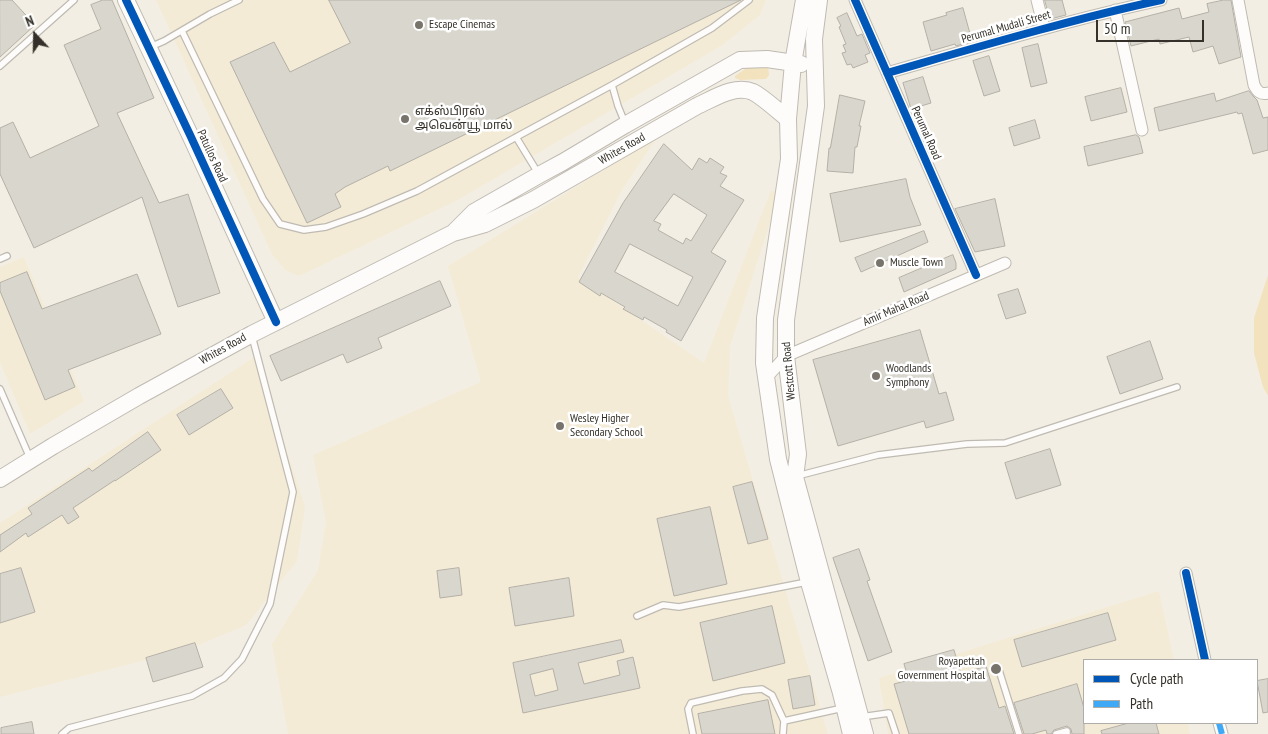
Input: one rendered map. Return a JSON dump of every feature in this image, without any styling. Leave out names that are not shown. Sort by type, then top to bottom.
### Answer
[{"type":"main road","name":"Patullos Road","points":[[126,0],[276,322]]},
{"type":"main road","name":"Westcott Road","points":[[804,0],[792,63],[788,119],[789,159],[765,318],[764,363],[778,459],[809,582],[851,734]]},
{"type":"main road","name":"Westcott Road","points":[[819,0],[814,39],[816,106],[786,320],[786,356],[798,454],[795,477],[865,734]]},
{"type":"main road","name":"Whites Road","points":[[453,233],[474,212],[740,60],[767,59],[792,63]]},
{"type":"main road","points":[[792,63],[816,65]]},
{"type":"main road","name":"Whites Road","points":[[0,479],[138,396],[252,334],[453,233],[485,224],[533,200],[697,106],[722,94],[738,90],[752,92],[788,119]]},
{"type":"street","name":"Perumal Road","points":[[855,0],[976,275]]},
{"type":"street","points":[[1037,0],[1044,28]]},
{"type":"street","name":"Perumal Mudali Street","points":[[887,73],[1044,28],[1161,0]]},
{"type":"street","points":[[1238,0],[1254,85],[1256,90],[1262,94],[1268,93]]},
{"type":"street","points":[[1116,10],[1142,130]]},
{"type":"street","name":"Amir Mahal Road","points":[[786,356],[1005,263]]},
{"type":"street","points":[[766,378],[786,356]]},
{"type":"street","points":[[1186,573],[1205,659]]},
{"type":"lane","points":[[0,66],[74,0]]},
{"type":"lane","points":[[148,48],[239,0]]},
{"type":"lane","points":[[182,31],[264,200],[280,224],[304,230],[326,227],[417,191],[612,85],[712,28],[749,0]]},
{"type":"lane","points":[[612,85],[625,125]]},
{"type":"lane","points":[[516,137],[539,175]]},
{"type":"lane","points":[[0,259],[8,256]]},
{"type":"lane","points":[[62,734],[69,728],[192,696],[224,678],[242,659],[270,604],[293,492],[252,334]]},
{"type":"lane","points":[[795,477],[878,455],[967,444],[1005,443],[1177,387]]},
{"type":"lane","points":[[0,389],[31,460]]},
{"type":"lane","points":[[637,616],[663,605],[679,608],[809,582]]},
{"type":"lane","points":[[998,667],[1019,734]]},
{"type":"lane","points":[[693,734],[688,709],[691,703],[742,691],[762,689],[772,694],[784,721],[783,734]]},
{"type":"lane","points":[[784,721],[845,707]]},
{"type":"lane","points":[[860,718],[889,713],[896,734]]},
{"type":"lane","points":[[1056,734],[1066,731],[1067,734]]},
{"type":"shaded area","points":[[156,0],[766,0],[760,15],[721,46],[456,201],[299,276],[285,270],[272,254]]},
{"type":"shaded area","points":[[758,60],[768,66],[769,75],[766,79],[740,80],[735,78],[735,76]]},
{"type":"shaded area","name":"Wesley Higher Secondary School","points":[[657,137],[622,190],[578,277],[704,363],[771,190],[779,195],[730,346],[728,396],[828,734],[288,734],[272,644],[318,570],[326,522],[313,455],[481,382],[448,266]]},
{"type":"shaded area","points":[[24,257],[84,401],[30,434],[0,362],[0,267]]},
{"type":"shaded area","points":[[1268,275],[1268,396],[1263,387],[1254,353],[1254,318]]},
{"type":"shaded area","points":[[256,356],[305,507],[297,561],[246,625],[189,649],[0,697],[0,523]]},
{"type":"shaded area","name":"Royapettah Government Hospital","points":[[1159,591],[1174,659],[1083,659],[1083,724],[1188,724],[1190,734],[888,734],[879,678]]},
{"type":"building","points":[[0,0],[12,0],[35,25],[0,57]]},
{"type":"building","points":[[103,0],[112,0],[154,98],[117,113],[159,203],[188,194],[220,293],[178,307],[142,197],[34,248],[0,174],[0,128],[13,122],[30,158],[99,126],[64,45],[101,29],[91,5]]},
{"type":"building","name":"எக்ஸ்பிரஸ் அவென்யூ மால்","points":[[329,0],[741,0],[390,171],[388,166],[345,187],[335,194],[341,207],[307,223],[230,62],[274,42],[290,72],[350,43]]},
{"type":"building","points":[[1045,0],[1062,0],[1066,15],[1050,19]]},
{"type":"building","points":[[1231,0],[1241,57],[1219,64],[1213,46],[1193,52],[1189,37],[1160,44],[1159,39],[1131,46],[1125,22],[1179,8],[1182,19],[1209,12],[1207,4]]},
{"type":"building","points":[[963,8],[972,41],[931,51],[923,22]]},
{"type":"building","points":[[847,13],[857,36],[862,34],[870,53],[865,55],[868,62],[853,68],[851,64],[847,65],[842,53],[846,52],[843,45],[846,44],[837,18]]},
{"type":"building","points":[[1038,44],[1047,83],[1031,87],[1022,48]]},
{"type":"building","points":[[989,56],[1000,91],[984,96],[973,61]]},
{"type":"building","points":[[923,77],[931,103],[911,109],[903,83]]},
{"type":"building","points":[[1121,88],[1127,112],[1091,121],[1085,97]]},
{"type":"building","points":[[1249,91],[1257,100],[1263,118],[1268,117],[1268,150],[1253,154],[1242,113],[1238,114],[1237,112],[1159,131],[1154,108],[1214,93],[1216,101]]},
{"type":"building","points":[[840,95],[865,101],[859,126],[861,126],[857,147],[855,147],[853,173],[827,171],[829,148]]},
{"type":"building","points":[[1035,120],[1040,138],[1014,146],[1009,128]]},
{"type":"building","points":[[1136,135],[1139,137],[1143,153],[1088,166],[1084,147]]},
{"type":"building","points":[[664,144],[692,170],[699,158],[707,163],[710,158],[724,167],[720,173],[727,176],[720,186],[744,200],[711,252],[726,261],[681,341],[666,332],[667,330],[644,317],[643,320],[623,309],[625,307],[601,293],[600,296],[579,282],[623,203]],"holes":[[[674,194],[707,215],[691,241],[686,238],[683,244],[658,230],[661,224],[654,221]],[[630,244],[693,277],[678,306],[615,272]]]},
{"type":"building","points":[[906,179],[910,197],[921,225],[840,242],[830,194]]},
{"type":"building","points":[[995,199],[1005,246],[975,252],[955,209]]},
{"type":"building","points":[[924,231],[928,242],[861,272],[855,258]]},
{"type":"building","points":[[953,255],[956,269],[904,292],[899,278]]},
{"type":"building","points":[[27,272],[42,309],[137,274],[161,334],[68,370],[75,387],[45,400],[0,291],[0,283]]},
{"type":"building","points":[[440,281],[451,306],[378,338],[382,348],[347,363],[343,354],[281,381],[270,356]]},
{"type":"building","points":[[1018,289],[1026,313],[1006,319],[998,295]]},
{"type":"building","name":"Woodlands Symphony","points":[[920,330],[939,394],[946,392],[954,420],[926,428],[924,421],[838,446],[813,360]]},
{"type":"building","points":[[1150,341],[1163,379],[1120,394],[1107,357]]},
{"type":"building","points":[[221,389],[233,408],[189,435],[177,415]]},
{"type":"building","points":[[148,432],[161,450],[73,508],[79,517],[68,524],[62,515],[28,537],[26,533],[0,552],[0,535],[32,514],[28,508],[89,468],[92,471]]},
{"type":"building","points":[[1050,449],[1061,485],[1016,499],[1005,463]]},
{"type":"building","points":[[752,482],[768,539],[748,544],[733,487]]},
{"type":"building","points":[[710,507],[727,584],[674,596],[657,519]]},
{"type":"building","points":[[859,549],[870,580],[867,581],[892,652],[868,661],[833,558]]},
{"type":"building","points":[[21,568],[35,612],[0,623],[0,574]]},
{"type":"building","points":[[459,568],[462,595],[440,598],[437,571]]},
{"type":"building","points":[[569,578],[574,616],[515,626],[509,588]]},
{"type":"building","points":[[772,606],[785,663],[713,681],[700,623]]},
{"type":"building","points":[[1108,613],[1116,640],[1022,667],[1014,640]]},
{"type":"building","points":[[621,640],[624,652],[578,663],[584,684],[620,675],[617,661],[633,657],[640,688],[523,713],[513,663]],"holes":[[[553,669],[558,690],[535,696],[530,675]]]},
{"type":"building","points":[[195,643],[203,667],[153,682],[146,658]]},
{"type":"building","points":[[954,650],[961,674],[986,666],[999,708],[1005,706],[1014,734],[909,734],[894,684],[909,680],[904,664]]},
{"type":"building","points":[[810,676],[815,705],[793,709],[788,680]]},
{"type":"building","points":[[1268,679],[1268,712],[1263,713],[1258,681]]},
{"type":"building","points":[[1077,684],[1083,705],[1084,734],[1072,734],[1071,729],[1067,726],[1054,730],[1051,734],[1047,734],[1046,730],[1024,734],[1014,703]]},
{"type":"building","points":[[768,700],[775,734],[702,734],[698,714]]},
{"type":"building","points":[[32,722],[34,734],[1,734],[1,728]]},
{"type":"building","points":[[1126,724],[1156,724],[1159,734],[1102,734],[1101,731]]},
{"type":"marked path","points":[[1219,724],[1222,734]]},
{"type":"cycle path","points":[[126,0],[276,322]]},
{"type":"cycle path","points":[[855,0],[976,275]]},
{"type":"cycle path","points":[[887,73],[1058,25],[1161,0]]},
{"type":"cycle path","points":[[1186,573],[1205,659]]},
{"type":"place","name":"Escape Cinemas","points":[[419,25]]},
{"type":"place","name":"எக்ஸ்பிரஸ் அவென்யூ மால்","points":[[405,119]]},
{"type":"place","name":"Muscle Town","points":[[880,263]]},
{"type":"place","name":"Woodlands Symphony","points":[[876,376]]},
{"type":"place","name":"Wesley Higher Secondary School","points":[[560,426]]},
{"type":"place","name":"Royapettah Government Hospital","points":[[996,669]]}]
